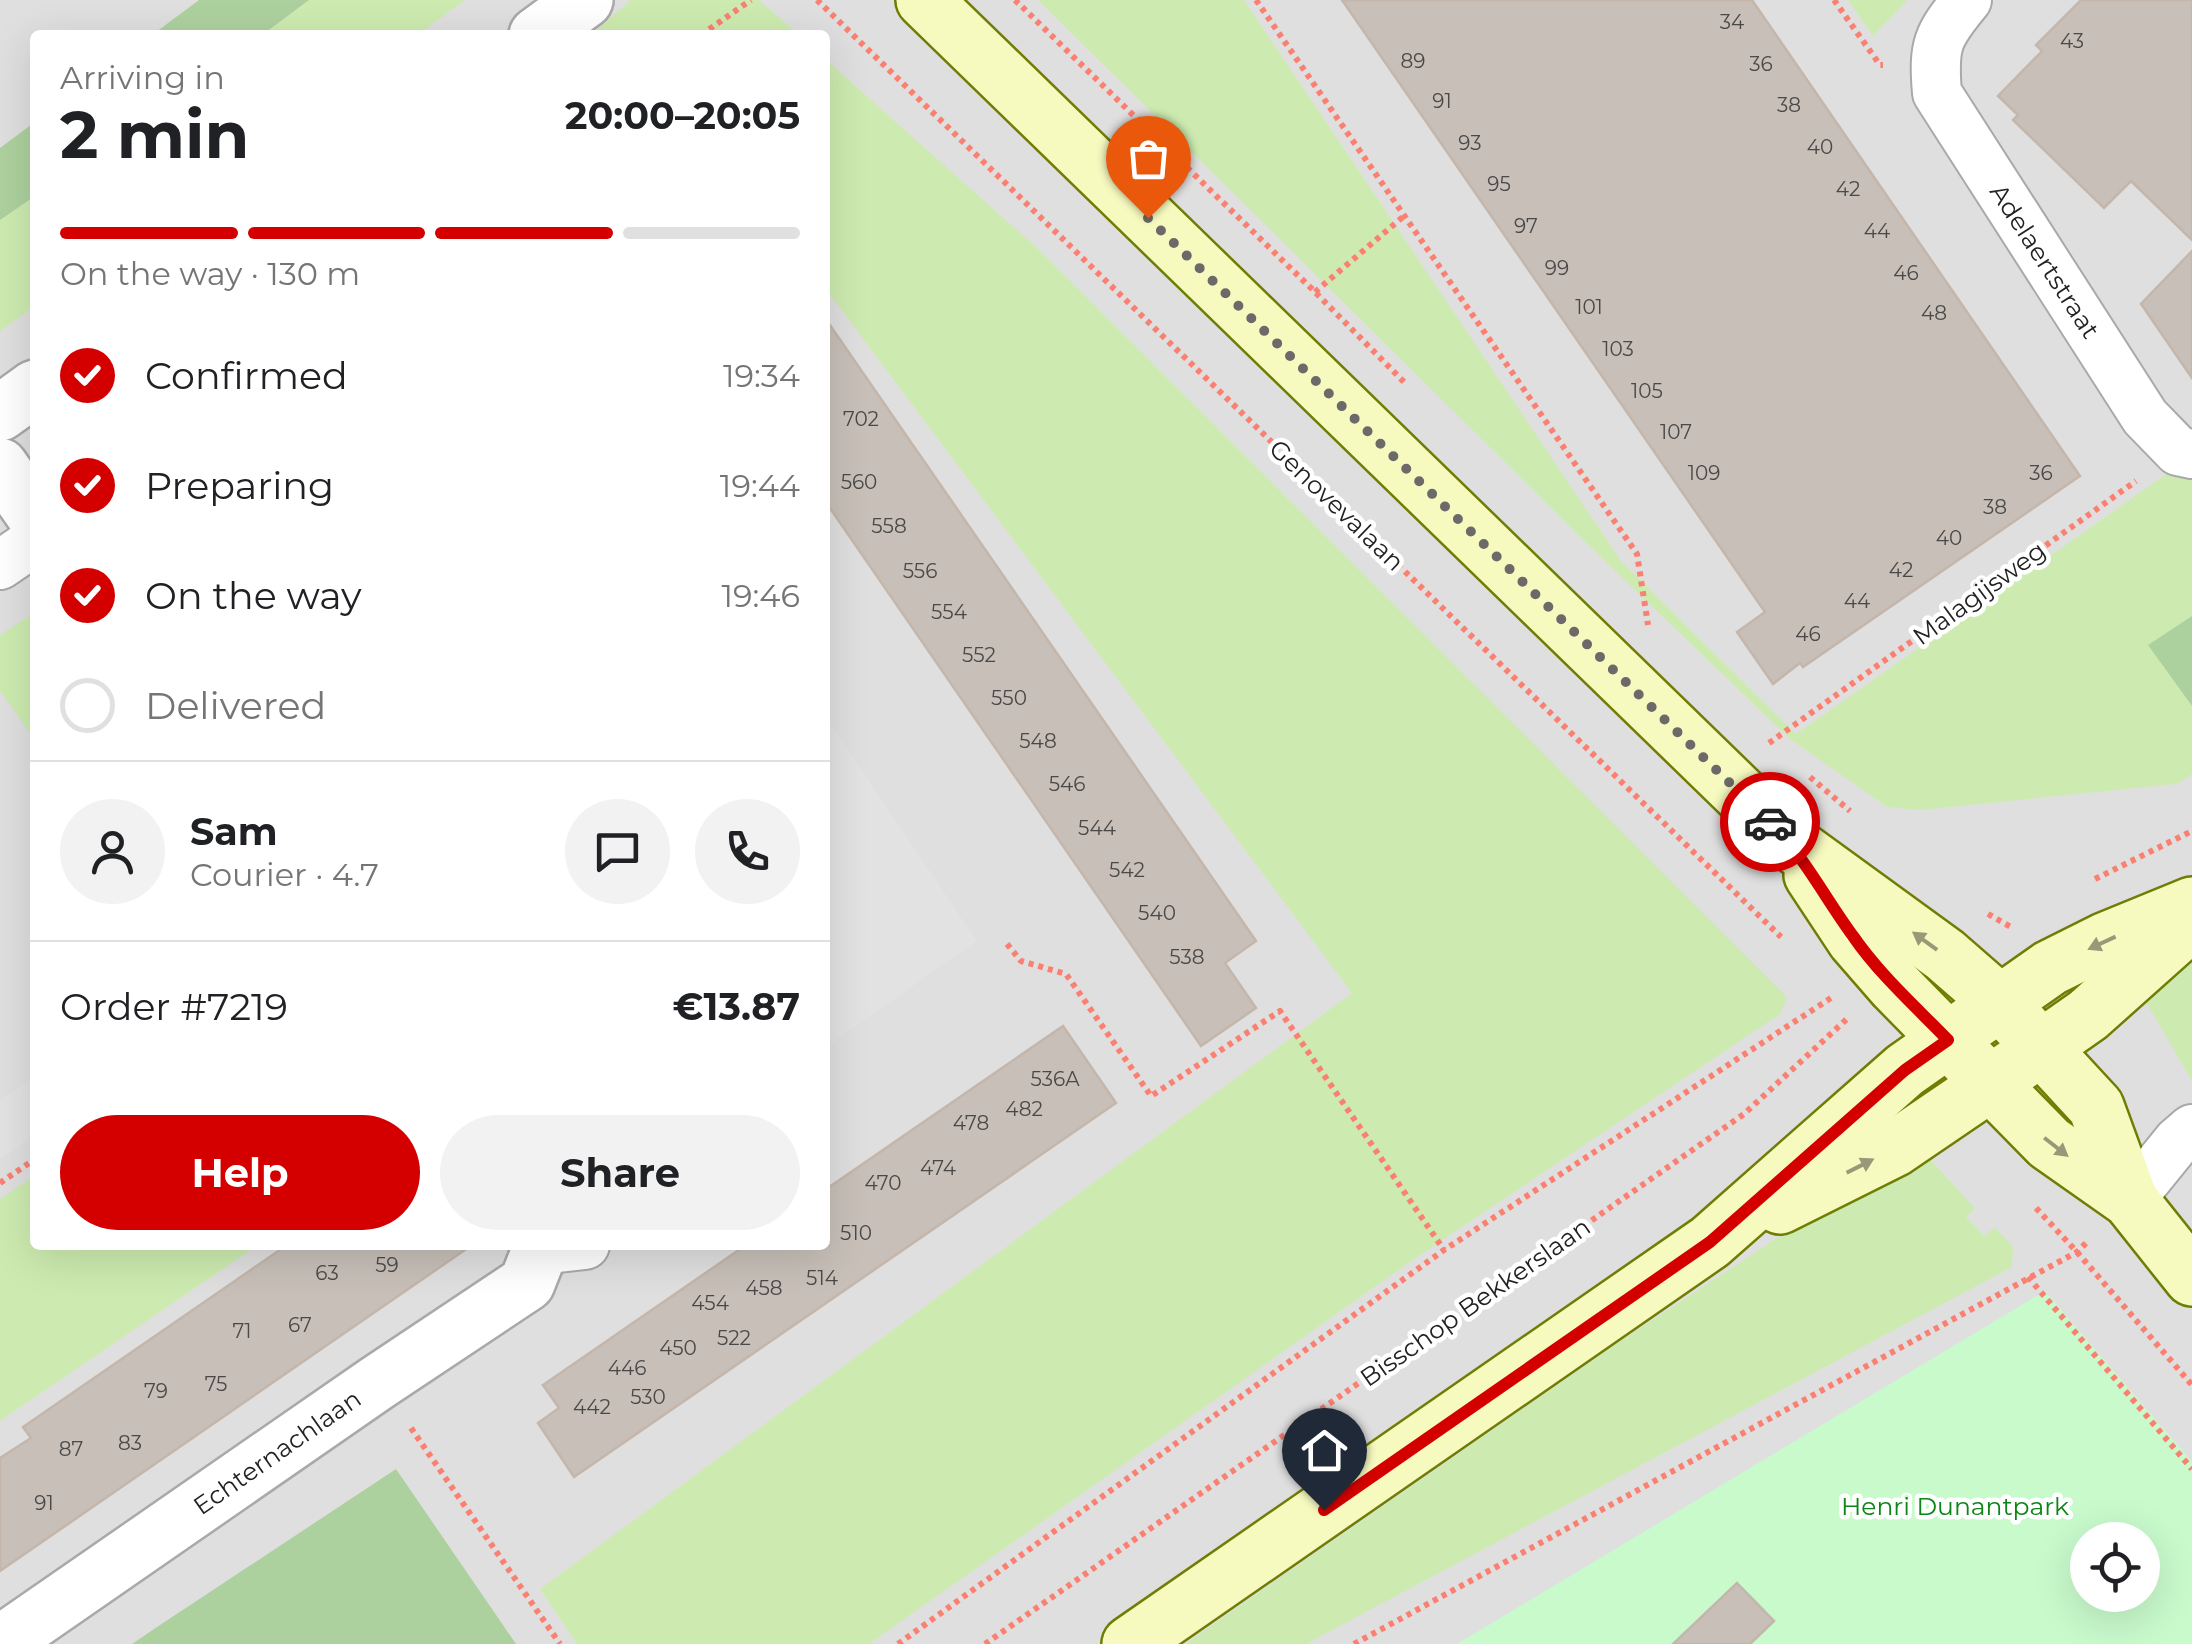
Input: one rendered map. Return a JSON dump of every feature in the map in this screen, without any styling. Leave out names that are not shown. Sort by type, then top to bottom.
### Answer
[{"type":"main road","points":[[924,0],[1791,843],[1945,956],[2000,1003],[2096,1108],[2130,1200]]},
{"type":"main road","points":[[1791,843],[1855,940],[1896,986],[2049,1143],[2130,1200],[2192,1278]]},
{"type":"main road","points":[[1130,1644],[1710,1242],[1905,1070],[2050,968],[2192,906]]},
{"type":"main road","points":[[1710,1242],[1894,1149],[2088,1014],[2192,922]]},
{"type":"street","points":[[543,30],[584,0]]},
{"type":"street","points":[[1934,60],[1942,30],[1967,0]]},
{"type":"street","name":"Adelaertstraat","points":[[1934,60],[1937,92],[2145,417],[2185,453]]},
{"type":"street","points":[[0,413],[30,392]]},
{"type":"street","points":[[0,466],[30,509]]},
{"type":"street","points":[[0,565],[30,544]]},
{"type":"street","points":[[2130,1200],[2192,1129]]},
{"type":"street","name":"Echternachlaan","points":[[0,1644],[527,1283],[553,1250]]},
{"type":"path","points":[[708,30],[751,0]]},
{"type":"path","name":"Genovevalaan","points":[[818,0],[1782,938]]},
{"type":"path","points":[[1014,0],[1412,390]]},
{"type":"path","points":[[1023,8],[1034,0]]},
{"type":"path","points":[[1256,0],[1637,554],[1648,628],[1634,614]]},
{"type":"path","points":[[1834,0],[1880,65],[1934,60]]},
{"type":"path","points":[[1316,292],[1404,216]]},
{"type":"path","name":"Malagijsweg","points":[[1756,730],[1770,743],[2185,453]]},
{"type":"path","points":[[1800,768],[1861,820]]},
{"type":"path","points":[[1980,910],[2008,924]]},
{"type":"path","points":[[1007,944],[1021,961],[1066,974],[1151,1096],[1280,1011],[1444,1250]]},
{"type":"path","points":[[898,1644],[1444,1250],[1838,993],[1846,1002]]},
{"type":"path","name":"Bisschop Bekkerslaan","points":[[985,1644],[1744,1114],[1854,1012]]},
{"type":"path","points":[[0,1183],[30,1162]]},
{"type":"path","points":[[1354,1644],[2077,1252],[2130,1200]]},
{"type":"path","points":[[2028,1277],[2192,1469]]},
{"type":"path","points":[[377,1383],[560,1644]]},
{"type":"shaded area","points":[[0,0],[2192,0],[2192,1644],[0,1644]]},
{"type":"shaded area","points":[[830,722],[977,941],[830,1044]]},
{"type":"shaded area","points":[[30,1080],[30,1139],[0,1160],[0,1101]]},
{"type":"green space","points":[[199,0],[309,0],[269,30],[159,30]]},
{"type":"green space","points":[[309,0],[465,0],[424,30],[269,30]]},
{"type":"green space","points":[[631,0],[759,0],[793,30],[596,30]]},
{"type":"green space","points":[[1038,0],[1244,0],[1621,561],[1796,734],[2168,473],[2192,480],[2192,616],[2149,645],[2192,706],[2192,774],[2177,784],[1919,810],[1887,807],[1790,739]]},
{"type":"green space","points":[[1848,0],[1907,0],[1873,36]]},
{"type":"green space","points":[[830,63],[1037,248],[1787,997],[1780,1014],[1417,1257],[869,1644],[577,1644],[540,1589],[1352,993],[830,295]]},
{"type":"green space","points":[[30,126],[30,199],[0,220],[0,148]]},
{"type":"green space","points":[[30,199],[30,310],[0,331],[0,220]]},
{"type":"green space","points":[[30,615],[30,733],[0,691],[0,635]]},
{"type":"green space","points":[[2192,616],[2192,706],[2148,645]]},
{"type":"green space","points":[[2192,957],[2192,1081],[2145,1000]]},
{"type":"green space","points":[[1925,1154],[1975,1208],[1966,1217],[1984,1236],[1995,1227],[2013,1247],[2012,1267],[1306,1644],[1185,1644],[1610,1348],[1806,1219]]},
{"type":"green space","points":[[30,1178],[30,1250],[251,1250],[0,1421],[0,1199]]},
{"type":"green space","name":"Henri Dunantpark","points":[[2045,1291],[2192,1462],[2192,1644],[1457,1644]]},
{"type":"green space","points":[[396,1469],[516,1644],[132,1644],[154,1629]]},
{"type":"building","points":[[1342,0],[1752,0],[2080,476],[1773,684],[1737,632],[1765,612]]},
{"type":"building","points":[[2081,0],[2192,0],[2192,240],[2131,181],[2104,208],[2013,120],[2018,115],[1998,96],[2042,51],[2036,45]]},
{"type":"building","points":[[2192,251],[2192,378],[2141,304]]},
{"type":"building","points":[[830,325],[1256,941],[1225,963],[1256,1008],[1201,1046],[830,508]]},
{"type":"building","points":[[1063,1026],[1116,1103],[574,1477],[538,1423],[559,1408],[543,1385],[739,1250],[830,1250],[830,1187]]},
{"type":"building","points":[[280,1250],[465,1250],[0,1571],[0,1458],[31,1438],[23,1427]]},
{"type":"building","points":[[1737,1583],[1774,1621],[1750,1644],[1673,1644]]},
{"type":"way so far","points":[[1148,218],[1770,822]]},
{"type":"route","points":[[1324,1510],[1710,1242],[1905,1070],[1948,1040],[1855,940],[1791,843],[1770,822]]}]
